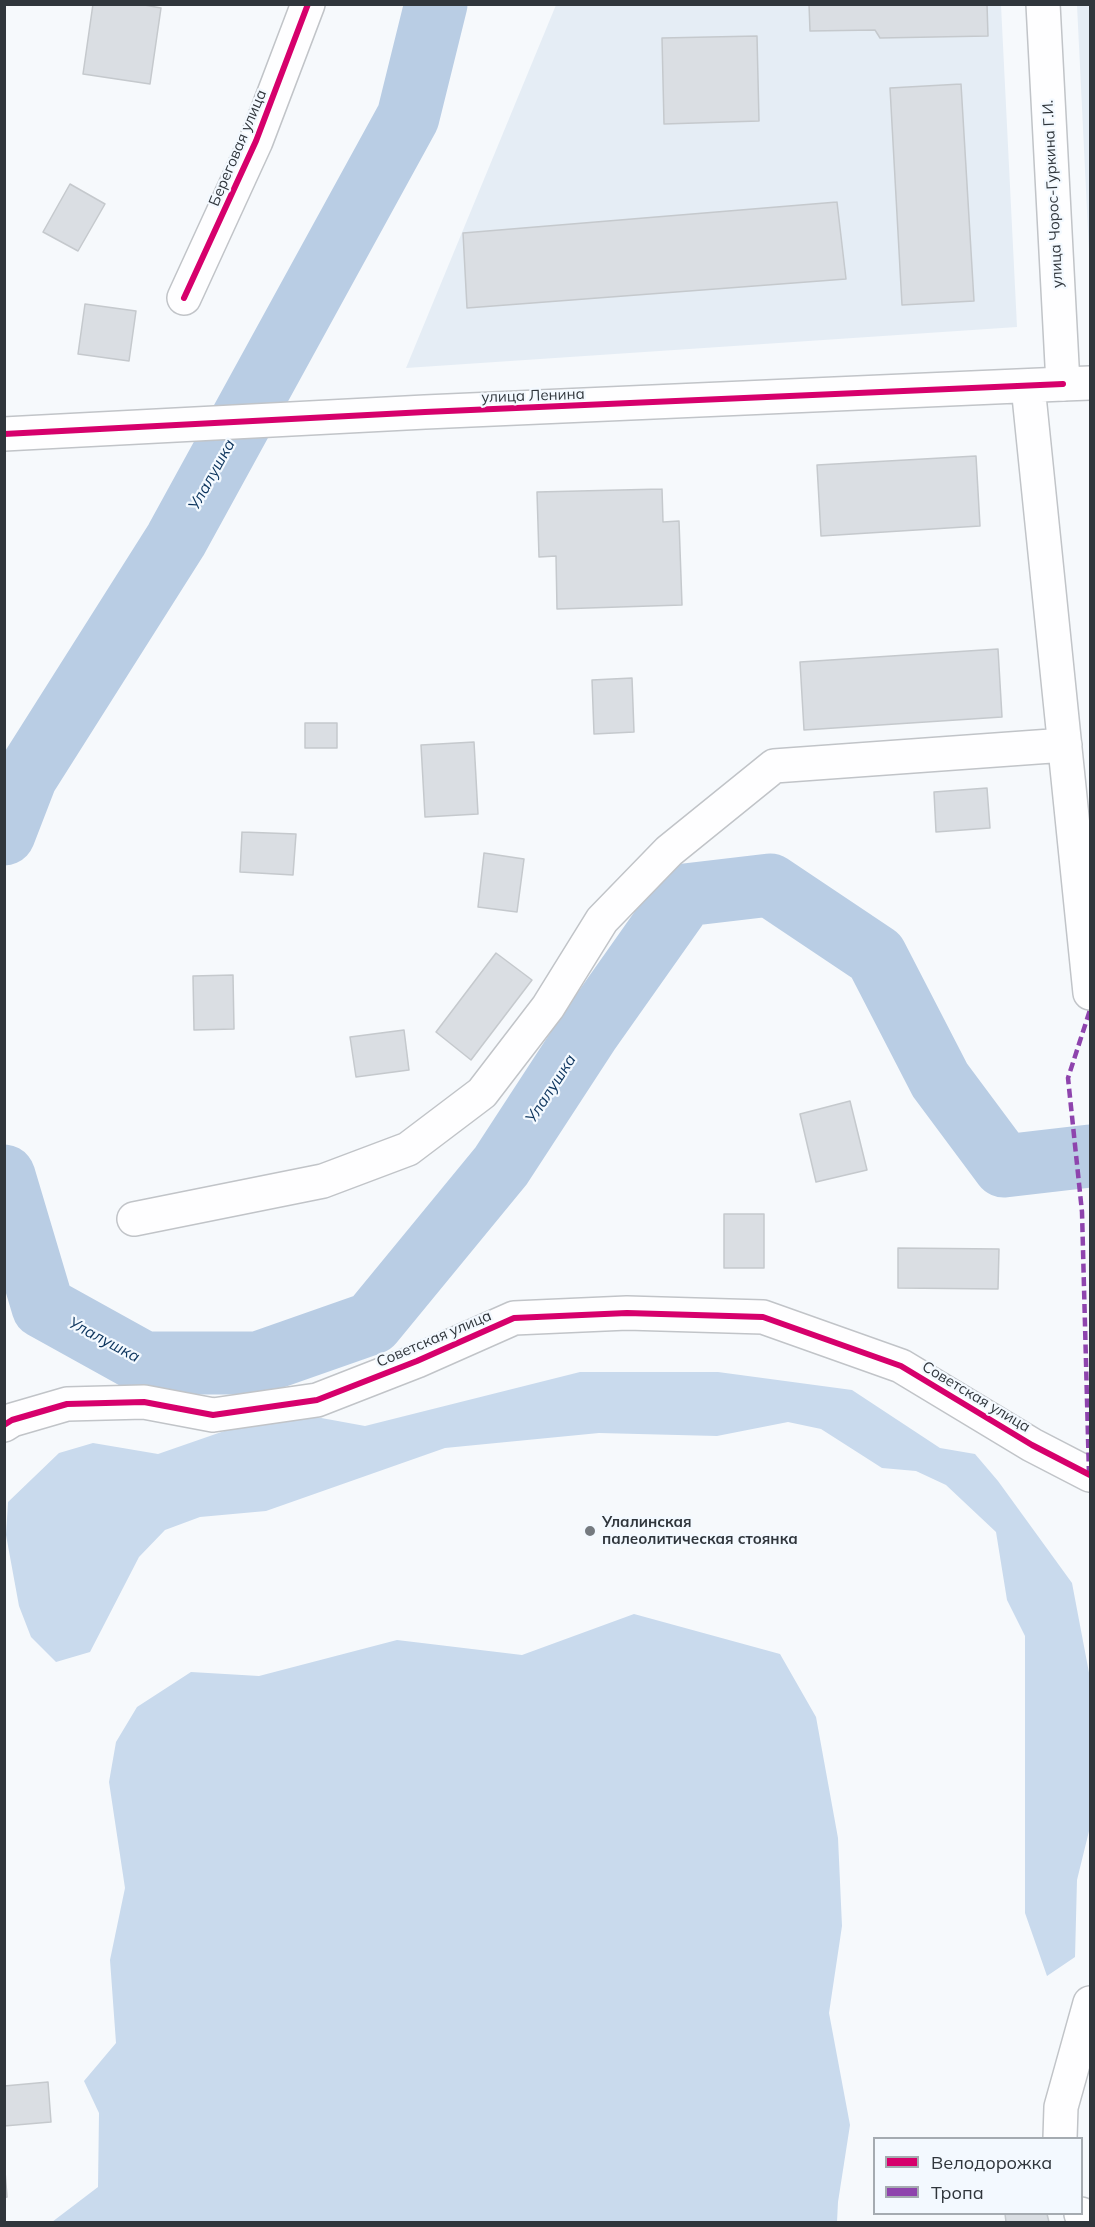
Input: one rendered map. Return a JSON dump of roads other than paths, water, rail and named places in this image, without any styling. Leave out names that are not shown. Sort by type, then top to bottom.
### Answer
[{"type":"street","name":"Береговая улица","points":[[184,298],[256,141],[308,4]]},
{"type":"street","name":"улица Чорос-Гуркина Г.И.","points":[[1043,4],[1077,384]]},
{"type":"street","name":"улица Ленина","points":[[4,434],[425,412],[1077,384]]},
{"type":"street","points":[[1028,386],[1090,993]]},
{"type":"street","points":[[134,1219],[323,1181],[408,1149],[482,1094],[548,1007],[602,920],[669,851],[774,766],[1065,745]]},
{"type":"street","name":"Советская улица","points":[[4,1425],[12,1420],[66,1404],[144,1402],[213,1415],[317,1400],[417,1361],[514,1318],[627,1312],[763,1317],[901,1366],[1032,1445],[1090,1476]]},
{"type":"street","points":[[1060,2137],[1061,2107],[1090,2003]]},
{"type":"waterway","name":"Улалушка","points":[[4,834],[26,777],[176,540],[408,117],[436,4]]},
{"type":"waterway","name":"Улалушка","points":[[4,1176],[43,1307],[144,1363],[258,1363],[372,1323],[501,1166],[589,1031],[685,895],[770,885],[876,956],[940,1080],[1004,1166],[1090,1156]]},
{"type":"place","name":"Улалинская палеолитическая стоянка","points":[[590,1531]]}]
